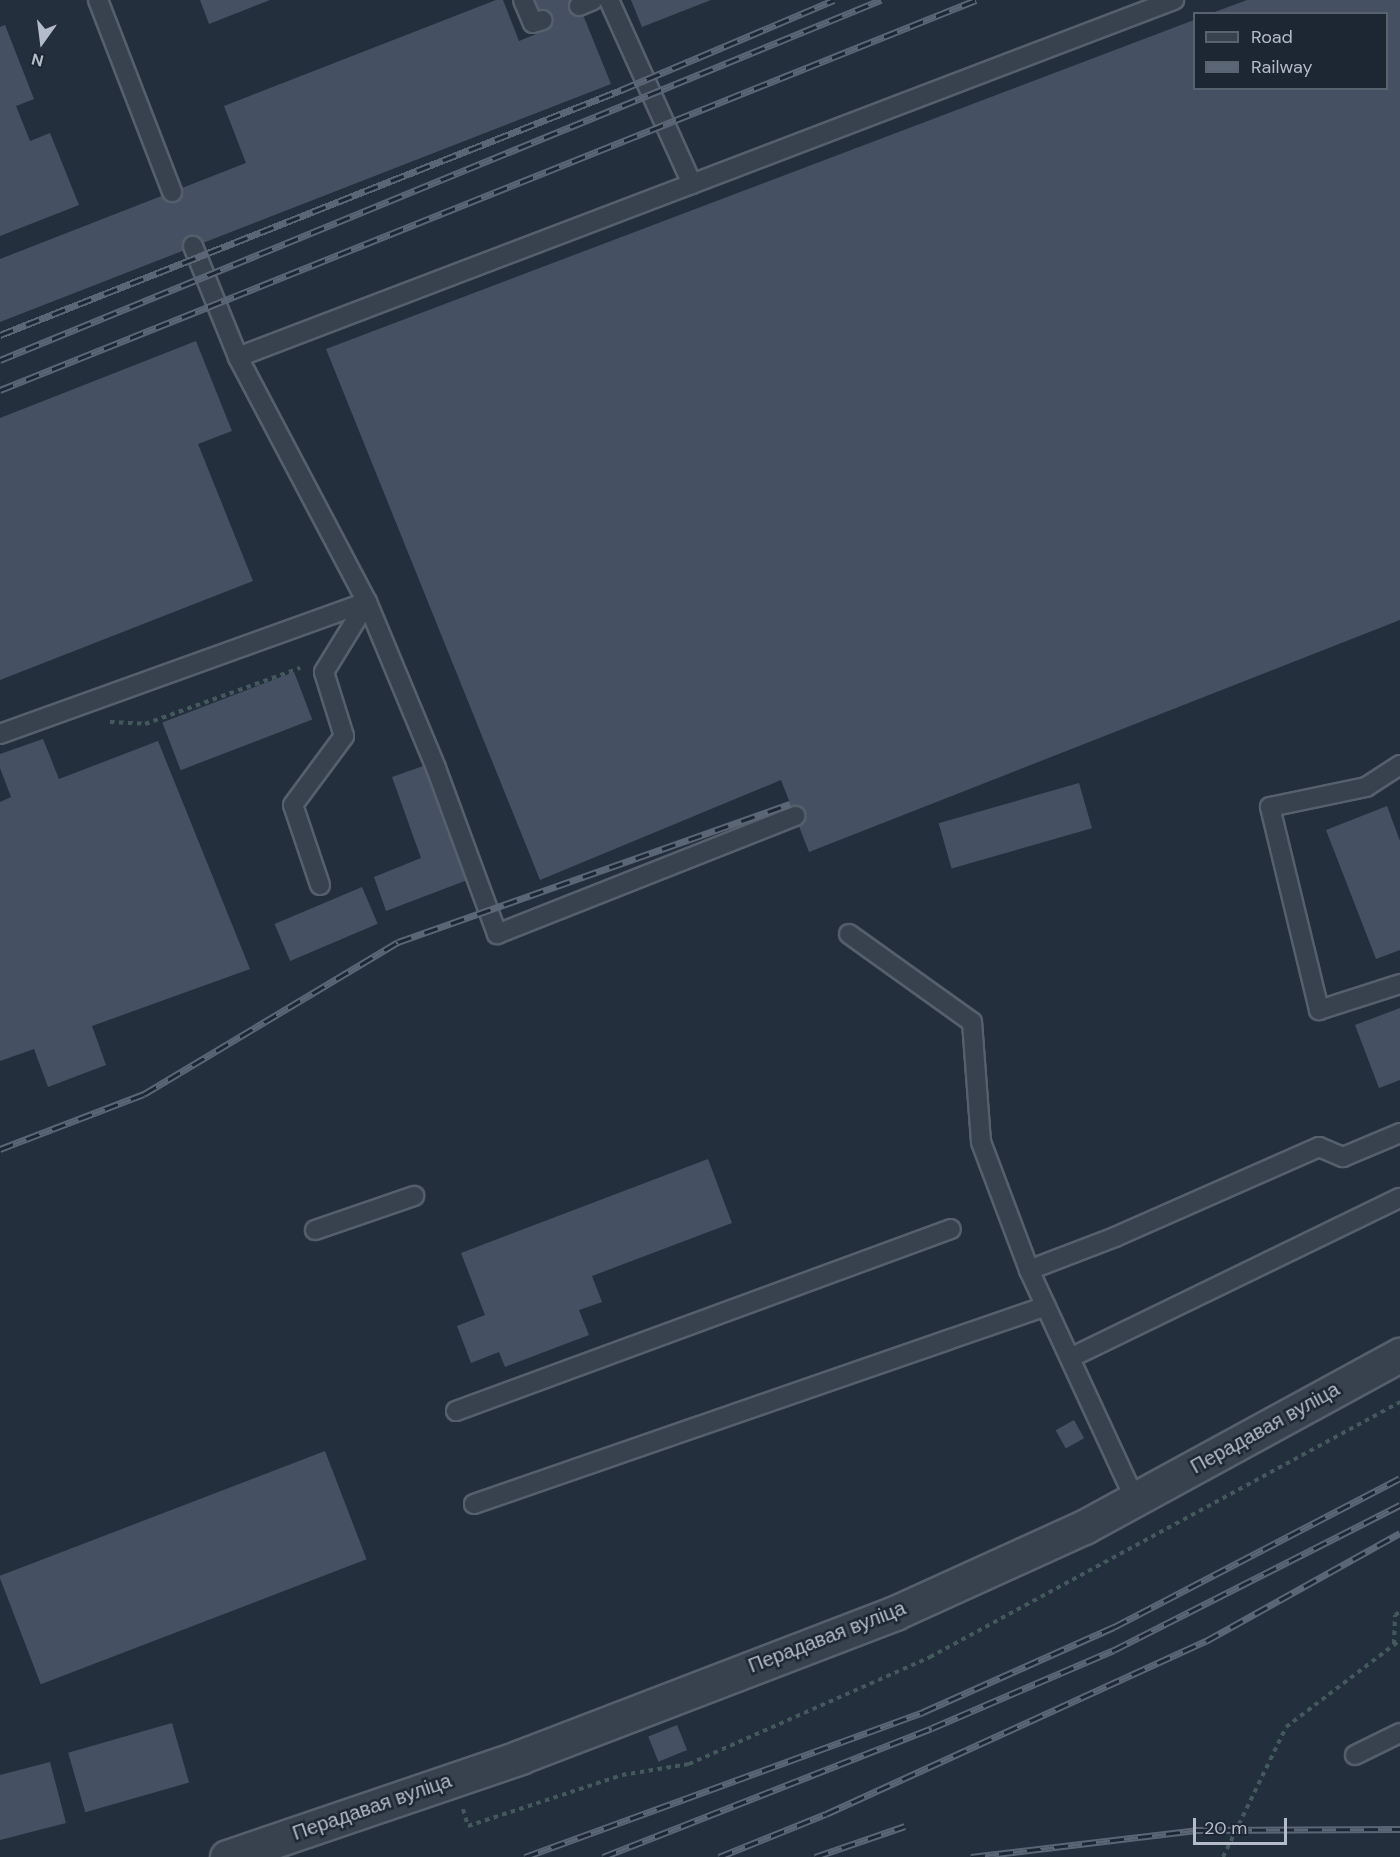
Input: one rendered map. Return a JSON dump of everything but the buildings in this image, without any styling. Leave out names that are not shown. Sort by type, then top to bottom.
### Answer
[{"type":"street","name":"Перадавая вуліца","points":[[227,1857],[520,1757],[895,1612],[1084,1527],[1400,1355]]},
{"type":"lane","points":[[98,0],[172,192]]},
{"type":"lane","points":[[523,0],[532,23],[543,21]]},
{"type":"lane","points":[[609,0],[692,184]]},
{"type":"lane","points":[[238,357],[1174,0]]},
{"type":"lane","points":[[193,246],[238,357],[367,602],[436,768],[496,934],[795,816]]},
{"type":"lane","points":[[320,885],[293,805],[344,736],[324,672],[367,602]]},
{"type":"lane","points":[[0,734],[367,602]]},
{"type":"lane","points":[[1400,765],[1366,787],[1270,807],[1320,1010],[1400,984]]},
{"type":"lane","points":[[849,934],[972,1023],[981,1142],[1029,1270],[1135,1499]]},
{"type":"lane","points":[[1029,1270],[1115,1237],[1319,1147],[1343,1157],[1400,1133]]},
{"type":"lane","points":[[315,1230],[414,1196]]},
{"type":"lane","points":[[1070,1358],[1400,1198]]},
{"type":"lane","points":[[456,1411],[951,1229]]},
{"type":"lane","points":[[474,1504],[1046,1306]]},
{"type":"lane","points":[[1355,1755],[1400,1733]]},
{"type":"path","points":[[100,722],[145,724],[299,668],[324,672]]},
{"type":"path","points":[[468,1826],[622,1775],[689,1764],[930,1657],[1400,1402]]},
{"type":"path","points":[[1394,1645],[1395,1615],[1400,1612]]},
{"type":"path","points":[[1223,1857],[1286,1727],[1400,1640]]},
{"type":"railway","points":[[0,335],[621,90],[834,0]]},
{"type":"railway","points":[[0,360],[881,0]]},
{"type":"railway","points":[[0,390],[976,0]]},
{"type":"railway","points":[[0,1149],[144,1094],[398,942],[790,804]]},
{"type":"railway","points":[[525,1857],[923,1712],[1114,1627],[1400,1478]]},
{"type":"railway","points":[[603,1857],[932,1728],[1114,1650],[1400,1505]]},
{"type":"railway","points":[[719,1857],[826,1814],[1206,1641],[1400,1533]]},
{"type":"railway","points":[[815,1857],[905,1826]]},
{"type":"railway","points":[[971,1857],[1196,1830],[1400,1829]]}]
